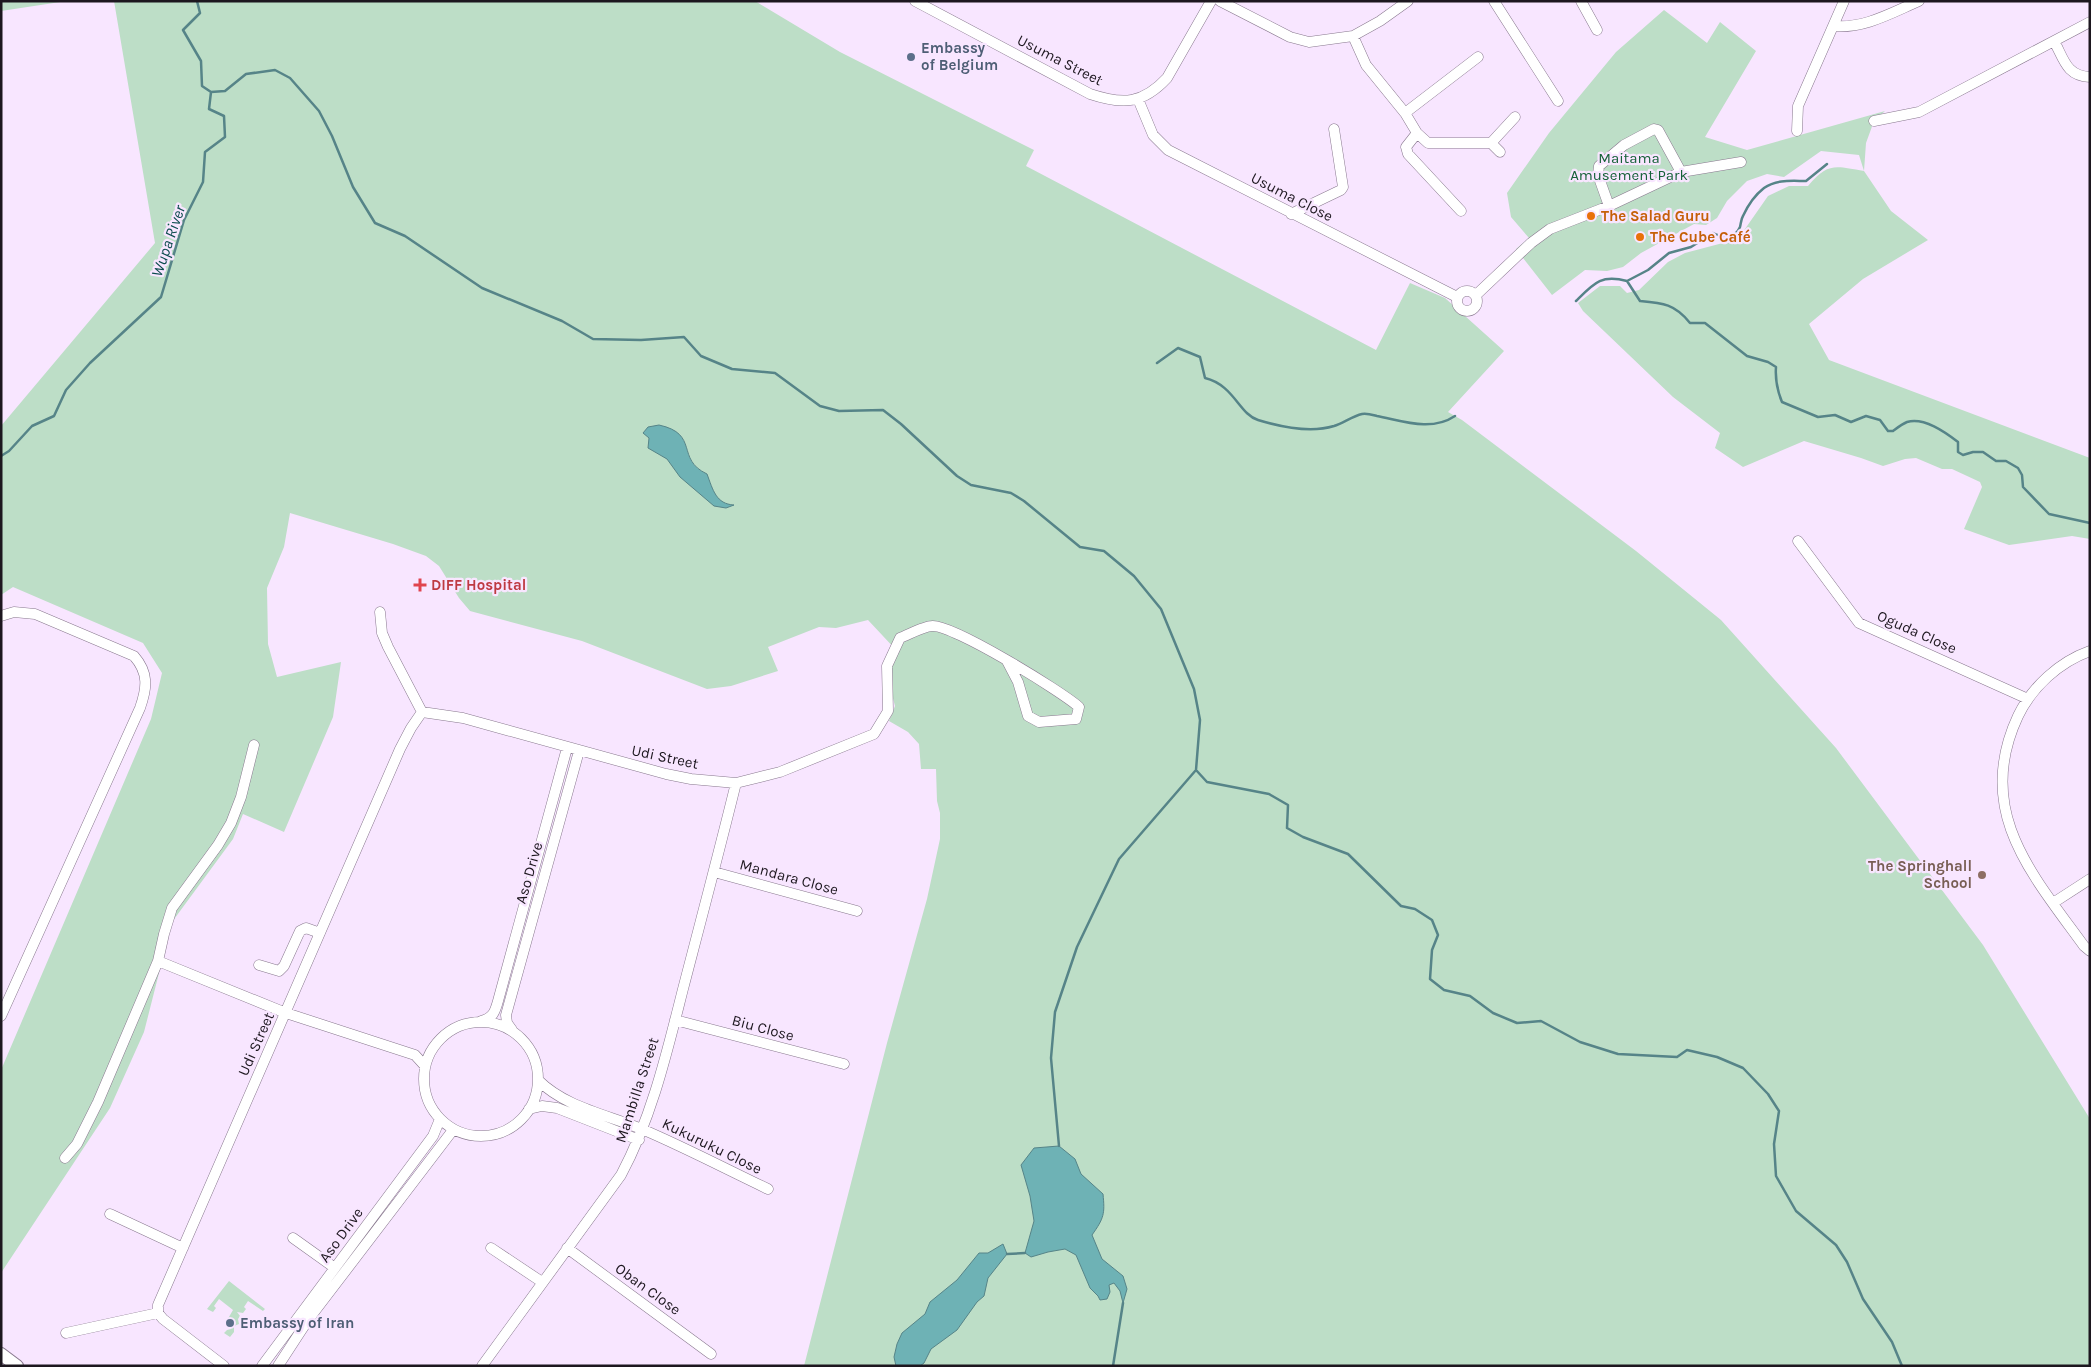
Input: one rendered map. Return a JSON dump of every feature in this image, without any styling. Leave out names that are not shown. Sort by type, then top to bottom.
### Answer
[{"type":"main road","points":[[1,1354],[17,1366]]},
{"type":"street","name":"Usuma Street","points":[[915,1],[1090,94],[1117,101],[1138,99],[1157,88],[1167,78],[1212,1]]},
{"type":"street","points":[[1220,1],[1290,37],[1309,42],[1352,36],[1380,21],[1408,1]]},
{"type":"street","points":[[1494,1],[1558,101]]},
{"type":"street","points":[[1581,1],[1597,30]]},
{"type":"street","points":[[1798,131],[1798,106],[1844,1]]},
{"type":"street","points":[[1833,26],[1848,28],[1864,24],[1919,1]]},
{"type":"street","points":[[1874,121],[1918,112],[2090,22]]},
{"type":"street","points":[[1352,36],[1366,65],[1405,113],[1417,133],[1428,143],[1490,143],[1500,152]]},
{"type":"street","points":[[2054,41],[2070,71],[2075,75],[2090,77]]},
{"type":"street","points":[[1405,113],[1478,57]]},
{"type":"street","name":"Usuma Close","points":[[1138,99],[1153,135],[1168,150],[1457,297],[1456,304],[1460,310],[1467,312],[1474,309],[1477,302],[1476,295],[1530,243],[1550,229],[1608,206],[1681,172],[1741,162]]},
{"type":"street","points":[[1490,143],[1515,117]]},
{"type":"street","points":[[1608,206],[1598,175],[1599,166],[1624,145],[1654,129],[1660,133],[1681,172]]},
{"type":"street","points":[[1291,214],[1341,190],[1343,187],[1334,130]]},
{"type":"street","points":[[1417,133],[1406,147],[1408,154],[1461,211]]},
{"type":"street","points":[[1457,297],[1462,291],[1470,291],[1476,295]]},
{"type":"street","name":"Oguda Close","points":[[1798,541],[1858,622],[2028,699]]},
{"type":"street","points":[[1,616],[14,612],[35,614],[134,656],[141,664],[146,677],[146,691],[1,1016]]},
{"type":"street","points":[[380,612],[382,632],[388,647],[422,712]]},
{"type":"street","name":"Udi Street","points":[[158,1313],[158,1306],[400,749],[422,712],[463,718],[674,776],[736,783],[780,772],[874,734],[888,712],[887,666],[900,638],[932,626],[954,633],[1007,661]]},
{"type":"street","points":[[2090,651],[2073,659],[2051,674],[2028,699],[2012,730],[2003,756],[2001,786],[2005,815],[2015,842],[2053,903],[2084,946],[2090,951]]},
{"type":"street","points":[[1007,661],[1079,707],[1076,719],[1039,722],[1028,716],[1018,682],[1007,661]]},
{"type":"street","points":[[65,1158],[77,1144],[98,1102],[158,961],[172,908],[231,823],[241,797],[254,745]]},
{"type":"street","name":"Aso Drive","points":[[481,1022],[490,1019],[495,1012],[567,748]]},
{"type":"street","name":"Aso Drive","points":[[512,1031],[506,1023],[506,1015],[579,751]]},
{"type":"street","name":"Mambilla Street","points":[[482,1366],[621,1175],[639,1140],[675,1020],[736,783]]},
{"type":"street","name":"Mandara Close","points":[[714,872],[857,911]]},
{"type":"street","points":[[2053,903],[2090,879]]},
{"type":"street","points":[[260,965],[279,971],[284,966],[300,931],[306,928],[320,933]]},
{"type":"street","points":[[158,961],[286,1013],[415,1056],[425,1066]]},
{"type":"street","name":"Biu Close","points":[[675,1020],[844,1064]]},
{"type":"street","points":[[481,1022],[497,1024],[512,1031],[521,1038],[534,1058],[538,1080],[530,1109],[519,1122],[498,1134],[475,1136],[453,1130],[440,1119],[429,1105],[425,1094],[425,1066],[432,1049],[448,1032],[464,1024],[481,1022]]},
{"type":"street","name":"Kukuruku Close","points":[[538,1080],[547,1090],[561,1098],[643,1130],[768,1189]]},
{"type":"street","points":[[530,1109],[542,1106],[556,1108],[639,1140]]},
{"type":"street","name":"Aso Drive","points":[[262,1366],[433,1136],[440,1119]]},
{"type":"street","name":"Aso Drive","points":[[278,1366],[308,1320],[453,1130]]},
{"type":"street","points":[[110,1214],[183,1248]]},
{"type":"street","points":[[293,1238],[335,1268]]},
{"type":"street","points":[[491,1248],[542,1282]]},
{"type":"street","name":"Oban Close","points":[[567,1248],[711,1354]]},
{"type":"street","points":[[66,1333],[158,1313],[180,1333],[224,1366]]},
{"type":"green space","points":[[1,1],[67,1],[1,11]]},
{"type":"green space","points":[[114,1],[755,1],[840,52],[1034,150],[1026,166],[1376,350],[1410,283],[1445,298],[1504,351],[1448,412],[1462,420],[1636,551],[1721,620],[1836,748],[1983,945],[2090,1119],[2090,1366],[804,1366],[887,1043],[927,899],[940,839],[936,769],[921,769],[919,744],[908,732],[889,721],[895,706],[889,683],[891,666],[897,651],[868,620],[836,628],[819,627],[768,647],[778,671],[731,686],[707,689],[582,641],[470,611],[459,598],[439,566],[426,556],[290,513],[284,547],[267,588],[268,644],[277,677],[341,662],[333,717],[284,832],[243,814],[233,839],[172,922],[144,1032],[110,1108],[1,1273],[1,1070],[151,719],[162,673],[143,643],[13,587],[1,595],[1,426],[155,243]]},
{"type":"green space","name":"Maitama Amusement Park","points":[[1664,10],[1707,43],[1720,22],[1756,51],[1705,137],[1747,150],[1885,111],[1874,121],[1866,143],[1864,171],[1859,155],[1821,151],[1784,177],[1767,174],[1747,181],[1727,201],[1717,218],[1706,225],[1694,224],[1641,253],[1623,267],[1607,271],[1585,270],[1552,295],[1516,249],[1529,238],[1511,217],[1507,193],[1549,133],[1616,52]]},
{"type":"green space","points":[[1839,167],[1864,171],[1891,211],[1928,240],[1863,279],[1809,324],[1829,360],[2090,458],[2090,539],[2072,536],[2009,545],[1964,529],[1982,487],[1980,482],[1952,469],[1942,469],[1916,458],[1905,459],[1883,466],[1804,441],[1743,467],[1715,448],[1720,433],[1673,397],[1583,311],[1578,303],[1600,286],[1620,286],[1627,293],[1639,290],[1668,262],[1685,253],[1738,239],[1768,196],[1789,186],[1808,186],[1827,169]]},
{"type":"green space","points":[[229,1281],[265,1309],[263,1311],[248,1301],[243,1313],[237,1312],[240,1316],[238,1319],[239,1324],[234,1326],[234,1332],[230,1337],[224,1333],[231,1329],[230,1322],[226,1322],[233,1310],[219,1299],[214,1306],[216,1308],[213,1312],[207,1309]]},
{"type":"shaded area","points":[[659,425],[672,429],[679,434],[692,461],[697,468],[707,474],[719,499],[734,505],[726,508],[714,506],[680,477],[667,459],[648,448],[649,438],[643,433],[648,427]]},
{"type":"shaded area","points":[[1059,1146],[1075,1159],[1081,1174],[1103,1194],[1103,1216],[1092,1235],[1102,1259],[1123,1276],[1127,1289],[1123,1303],[1120,1291],[1114,1283],[1109,1285],[1110,1292],[1107,1299],[1100,1300],[1090,1288],[1076,1255],[1065,1249],[1031,1257],[1025,1253],[1034,1221],[1030,1196],[1021,1165],[1034,1148]]},
{"type":"shaded area","points":[[1003,1244],[1007,1254],[988,1278],[984,1296],[977,1302],[957,1330],[931,1349],[924,1363],[920,1366],[896,1366],[894,1357],[902,1333],[925,1314],[930,1302],[957,1280],[979,1253],[988,1253]]},
{"type":"waterway","name":"Wupa River","points":[[1,456],[9,451],[32,426],[54,416],[66,390],[90,363],[161,297],[184,220],[203,182],[205,152],[225,137],[224,116],[209,109],[211,92],[202,86],[201,61],[183,30],[200,13],[197,1]]},
{"type":"waterway","points":[[211,92],[225,91],[246,74],[275,70],[290,78],[319,111],[332,136],[353,187],[375,223],[405,236],[482,288],[562,321],[593,339],[641,340],[684,337],[701,356],[732,369],[775,373],[820,406],[839,411],[883,410],[901,424],[957,476],[971,485],[1011,493],[1024,501],[1080,547],[1104,551],[1134,576],[1161,609],[1194,689],[1200,720],[1196,770],[1207,782],[1269,794],[1288,805],[1287,828],[1303,837],[1348,854],[1401,906],[1415,909],[1432,920],[1438,935],[1432,950],[1430,979],[1444,990],[1470,996],[1493,1013],[1517,1023],[1541,1021],[1580,1042],[1618,1054],[1677,1057],[1687,1050],[1717,1057],[1743,1068],[1768,1094],[1779,1111],[1774,1144],[1776,1176],[1796,1211],[1836,1245],[1847,1262],[1863,1299],[1892,1342],[1902,1366]]},
{"type":"waterway","points":[[1576,301],[1598,282],[1611,279],[1627,281],[1648,270],[1669,253],[1691,247],[1713,233],[1721,236],[1735,234],[1740,227],[1742,217],[1749,204],[1764,188],[1779,182],[1806,181],[1827,164]]},
{"type":"waterway","points":[[1627,281],[1640,301],[1674,308],[1690,323],[1705,323],[1747,356],[1768,362],[1776,367],[1777,385],[1782,402],[1818,417],[1835,415],[1851,422],[1866,416],[1880,420],[1888,431],[1893,431],[1907,422],[1927,423],[1958,442],[1958,452],[1963,455],[1983,452],[1996,461],[2006,461],[2018,468],[2022,475],[2023,487],[2049,514],[2090,523]]},
{"type":"waterway","points":[[1157,363],[1178,348],[1200,357],[1205,378],[1223,387],[1251,417],[1286,427],[1325,428],[1364,414],[1417,424],[1446,421],[1455,416]]},
{"type":"waterway","points":[[1059,1146],[1051,1058],[1055,1012],[1077,947],[1119,859],[1196,770]]},
{"type":"waterway","points":[[1007,1254],[1025,1253]]},
{"type":"waterway","points":[[1113,1366],[1123,1303]]},
{"type":"place","name":"Embassy of Belgium","points":[[911,57]]},
{"type":"place","name":"The Salad Guru","points":[[1591,216]]},
{"type":"place","name":"The Cube Café","points":[[1640,237]]},
{"type":"place","name":"DIFF Hospital","points":[[420,585]]},
{"type":"place","name":"The Springhall School","points":[[1982,875]]},
{"type":"place","name":"Embassy of Iran","points":[[230,1323]]}]
